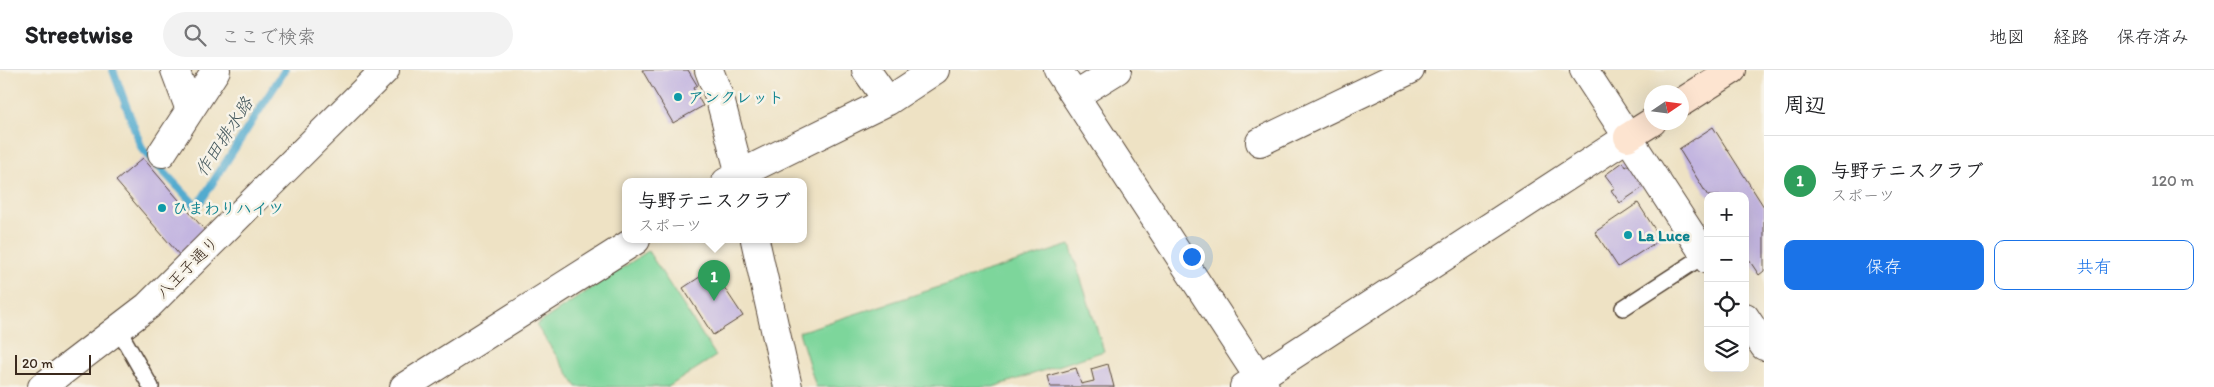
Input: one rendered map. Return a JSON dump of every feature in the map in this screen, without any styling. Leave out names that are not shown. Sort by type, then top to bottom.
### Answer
[{"type":"street","points":[[175,70],[190,110]]},
{"type":"street","points":[[162,153],[216,70]]},
{"type":"street","points":[[709,70],[720,99],[736,178]]},
{"type":"street","points":[[866,70],[888,101]]},
{"type":"street","points":[[738,178],[888,101],[935,70]]},
{"type":"street","points":[[1058,70],[1256,384],[1644,127]]},
{"type":"street","points":[[1075,96],[1117,70]]},
{"type":"street","points":[[1260,142],[1410,70]]},
{"type":"street","points":[[1584,70],[1704,255]]},
{"type":"street","points":[[1689,98],[1732,70]]},
{"type":"street","name":"八王子通り","points":[[42,387],[148,306],[377,73]]},
{"type":"street","points":[[404,387],[631,243]]},
{"type":"street","points":[[756,243],[788,387]]},
{"type":"street","points":[[1749,323],[1764,346]]},
{"type":"lane","points":[[1624,308],[1704,259]]},
{"type":"lane","points":[[118,329],[151,387]]},
{"type":"green space","points":[[1070,245],[1104,351],[993,387],[816,387],[799,332]]},
{"type":"green space","points":[[648,251],[716,356],[668,387],[577,387],[536,325]]},
{"type":"building","name":"アンクレット","points":[[642,70],[688,70],[697,85],[693,88],[703,106],[673,123]]},
{"type":"building","points":[[1713,127],[1764,207],[1764,271],[1759,275],[1749,260],[1749,192],[1706,192],[1679,149]]},
{"type":"building","name":"ひまわりハイツ","points":[[143,158],[208,234],[181,257],[116,181]]},
{"type":"building","points":[[1623,162],[1626,167],[1633,162],[1648,184],[1620,203],[1611,190],[1615,188],[1605,175]]},
{"type":"building","name":"La Luce","points":[[1638,203],[1661,239],[1618,267],[1595,232]]},
{"type":"building","points":[[712,269],[743,316],[713,335],[683,288]]},
{"type":"building","points":[[1108,364],[1114,387],[1050,387],[1047,376],[1076,368],[1081,384],[1094,381],[1091,369]]},
{"type":"waterway","name":"作田排水路","points":[[113,70],[142,149],[197,207],[285,70]]},
{"type":"place","name":"アンクレット","points":[[678,97]]},
{"type":"place","name":"ひまわりハイツ","points":[[162,208]]},
{"type":"place","name":"La Luce","points":[[1628,235]]},
{"type":"place","name":"与野テニスクラブ","points":[[714,301]]}]
